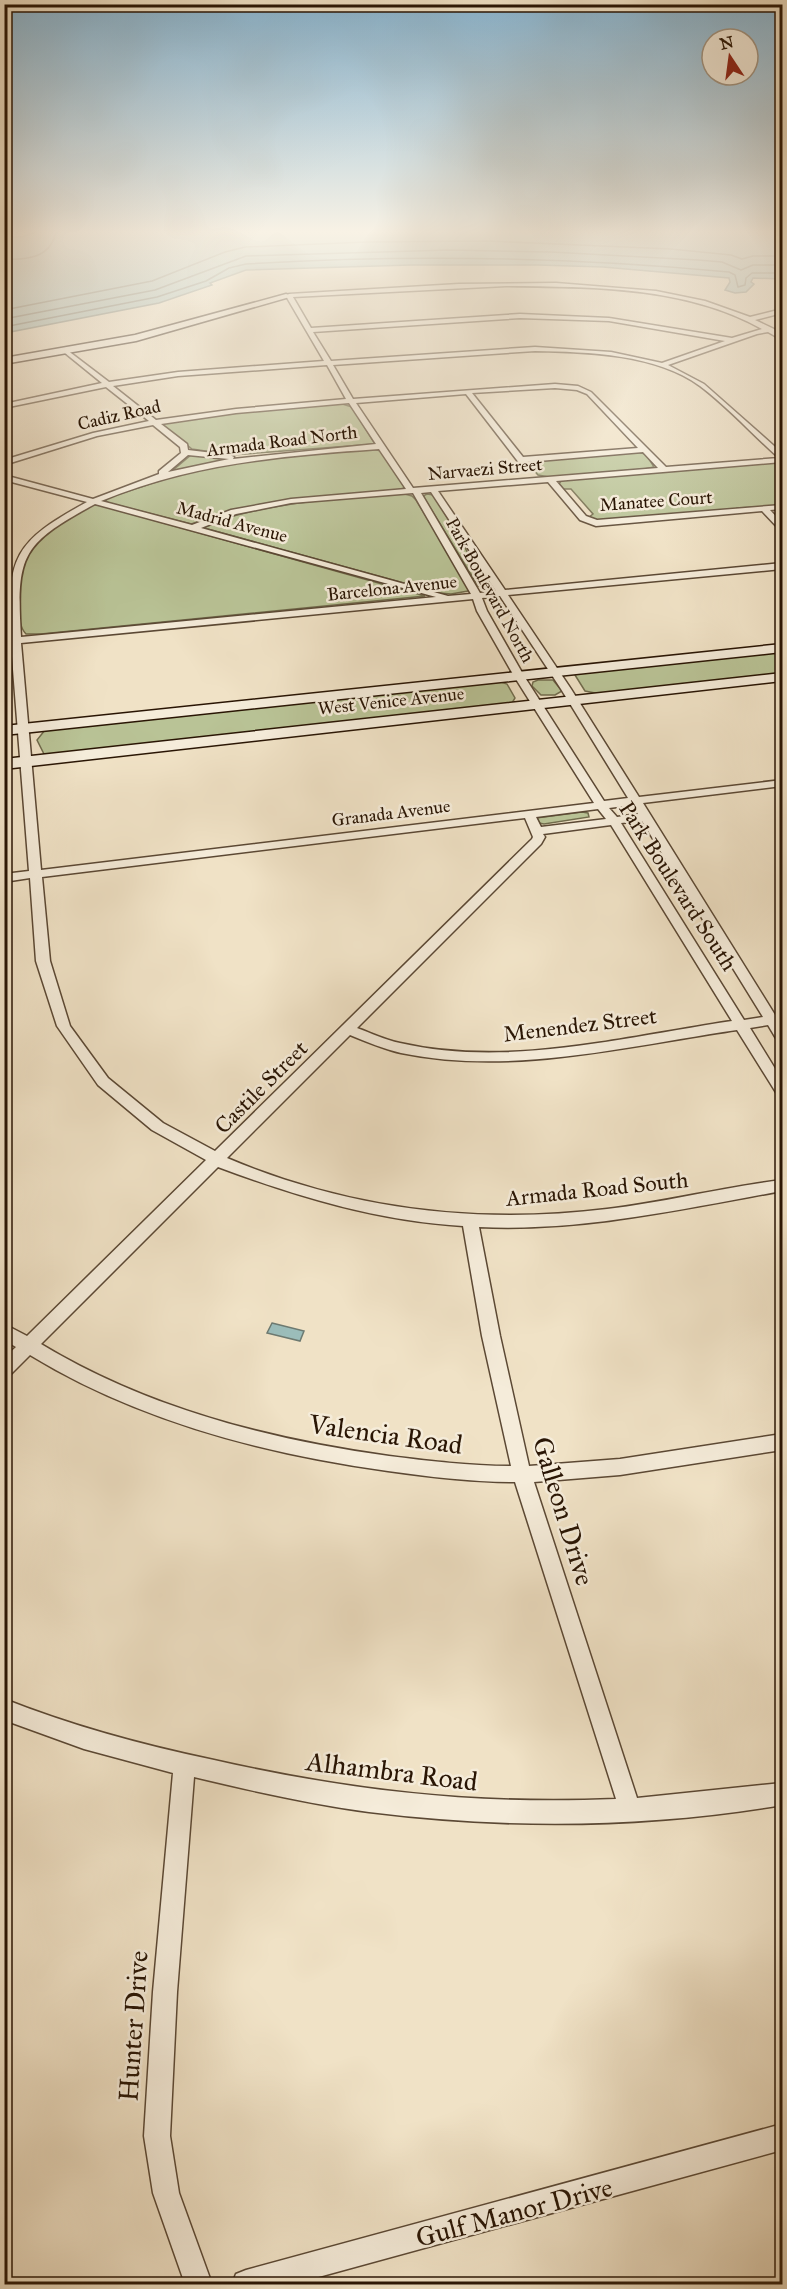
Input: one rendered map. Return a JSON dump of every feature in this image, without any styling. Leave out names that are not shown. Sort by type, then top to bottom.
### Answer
[{"type":"street","points":[[4,360],[67,351],[130,338]]},
{"type":"street","name":"Park Boulevard North","points":[[313,338],[351,401],[413,491],[474,588],[482,611],[536,704]]},
{"type":"street","points":[[719,338],[730,340]]},
{"type":"street","points":[[660,366],[737,338]]},
{"type":"street","points":[[4,406],[107,384],[207,371],[549,349],[608,354],[660,366],[698,382],[783,459]]},
{"type":"street","points":[[67,351],[184,446],[186,452]]},
{"type":"street","name":"Cadiz Road","points":[[4,463],[75,441],[153,421],[239,410],[548,386],[582,390],[591,394],[663,470]]},
{"type":"street","points":[[468,392],[537,480]]},
{"type":"street","name":"Armada Road North","points":[[27,761],[16,641],[15,588],[19,565],[25,550],[50,527],[92,501],[152,479],[255,457],[382,446]]},
{"type":"street","points":[[521,460],[645,450]]},
{"type":"street","points":[[186,452],[255,457]]},
{"type":"street","points":[[152,479],[179,460],[186,452]]},
{"type":"street","name":"Narvaezi Street","points":[[193,528],[229,514],[271,504],[783,459]]},
{"type":"street","name":"Madrid Avenue","points":[[4,477],[452,598]]},
{"type":"street","name":"Manatee Court","points":[[550,479],[582,518],[596,523],[783,507]]},
{"type":"street","name":"Park Boulevard North","points":[[433,489],[570,694]]},
{"type":"street","points":[[764,509],[783,527]]},
{"type":"street","name":"Barcelona Avenue","points":[[4,642],[783,566]]},
{"type":"street","name":"West Venice Avenue","points":[[4,731],[783,648]]},
{"type":"street","name":"West Venice Avenue","points":[[4,764],[536,704],[570,694],[783,677]]},
{"type":"street","name":"Park Boulevard South","points":[[570,694],[636,801],[644,818],[777,1019],[783,1037]]},
{"type":"street","name":"Park Boulevard South","points":[[536,704],[601,805],[614,821],[783,1091]]},
{"type":"street","name":"Armada Road South","points":[[27,761],[45,975],[55,1009],[73,1042],[100,1077],[136,1109],[216,1161],[256,1177],[318,1196],[404,1214],[470,1221],[505,1222],[599,1215],[783,1185]]},
{"type":"street","name":"Granada Avenue","points":[[4,878],[783,783]]},
{"type":"street","points":[[529,814],[538,831],[644,818]]},
{"type":"street","name":"Castile Street","points":[[4,1370],[537,841],[538,831]]},
{"type":"street","name":"Menendez Street","points":[[349,1030],[399,1048],[462,1056],[504,1057],[562,1052],[777,1019]]},
{"type":"street","name":"Galleon Drive","points":[[470,1221],[491,1336],[522,1474],[630,1810]]},
{"type":"street","name":"Valencia Road","points":[[4,1331],[28,1347],[134,1400],[190,1421],[238,1436],[290,1448],[376,1463],[438,1470],[522,1474],[589,1470],[783,1442]]},
{"type":"street","name":"Alhambra Road","points":[[4,1709],[80,1736],[184,1765],[300,1790],[386,1803],[540,1812],[630,1810],[783,1794]]},
{"type":"street","name":"Hunter Drive","points":[[184,1765],[165,1992],[157,2136],[165,2193],[198,2284]]},
{"type":"street","name":"Gulf Manor Drive","points":[[246,2284],[783,2137]]},
{"type":"green space","points":[[339,403],[352,407],[375,444],[232,455],[192,449],[161,424],[228,412]]},
{"type":"green space","points":[[372,449],[381,451],[404,486],[403,489],[261,504],[191,524],[109,503],[104,499],[187,472],[262,458]]},
{"type":"green space","points":[[636,452],[646,454],[654,467],[549,477],[538,475],[526,461]]},
{"type":"green space","points":[[191,455],[229,459],[172,471]]},
{"type":"green space","points":[[782,462],[782,506],[599,521],[588,518],[593,514],[571,489],[563,489],[559,484],[561,481],[571,479]]},
{"type":"green space","points":[[401,493],[412,496],[416,500],[469,587],[468,591],[440,593],[204,528],[205,525],[229,517],[277,506]]},
{"type":"green space","points":[[434,495],[488,587],[478,586],[423,496]]},
{"type":"green space","points":[[93,505],[425,596],[26,634],[21,623],[19,602],[20,582],[30,552],[38,541],[61,522]]},
{"type":"green space","points":[[782,650],[782,674],[600,694],[585,691],[575,675],[578,672]]},
{"type":"green space","points":[[553,680],[562,691],[555,695],[541,695],[532,686],[533,682]]},
{"type":"green space","points":[[501,682],[507,684],[515,698],[512,703],[54,755],[44,754],[37,740],[45,730]]},
{"type":"green space","points":[[588,813],[589,817],[544,824],[539,823],[536,818]]},
{"type":"water","points":[[272,1323],[304,1331],[300,1341],[267,1333]]}]
